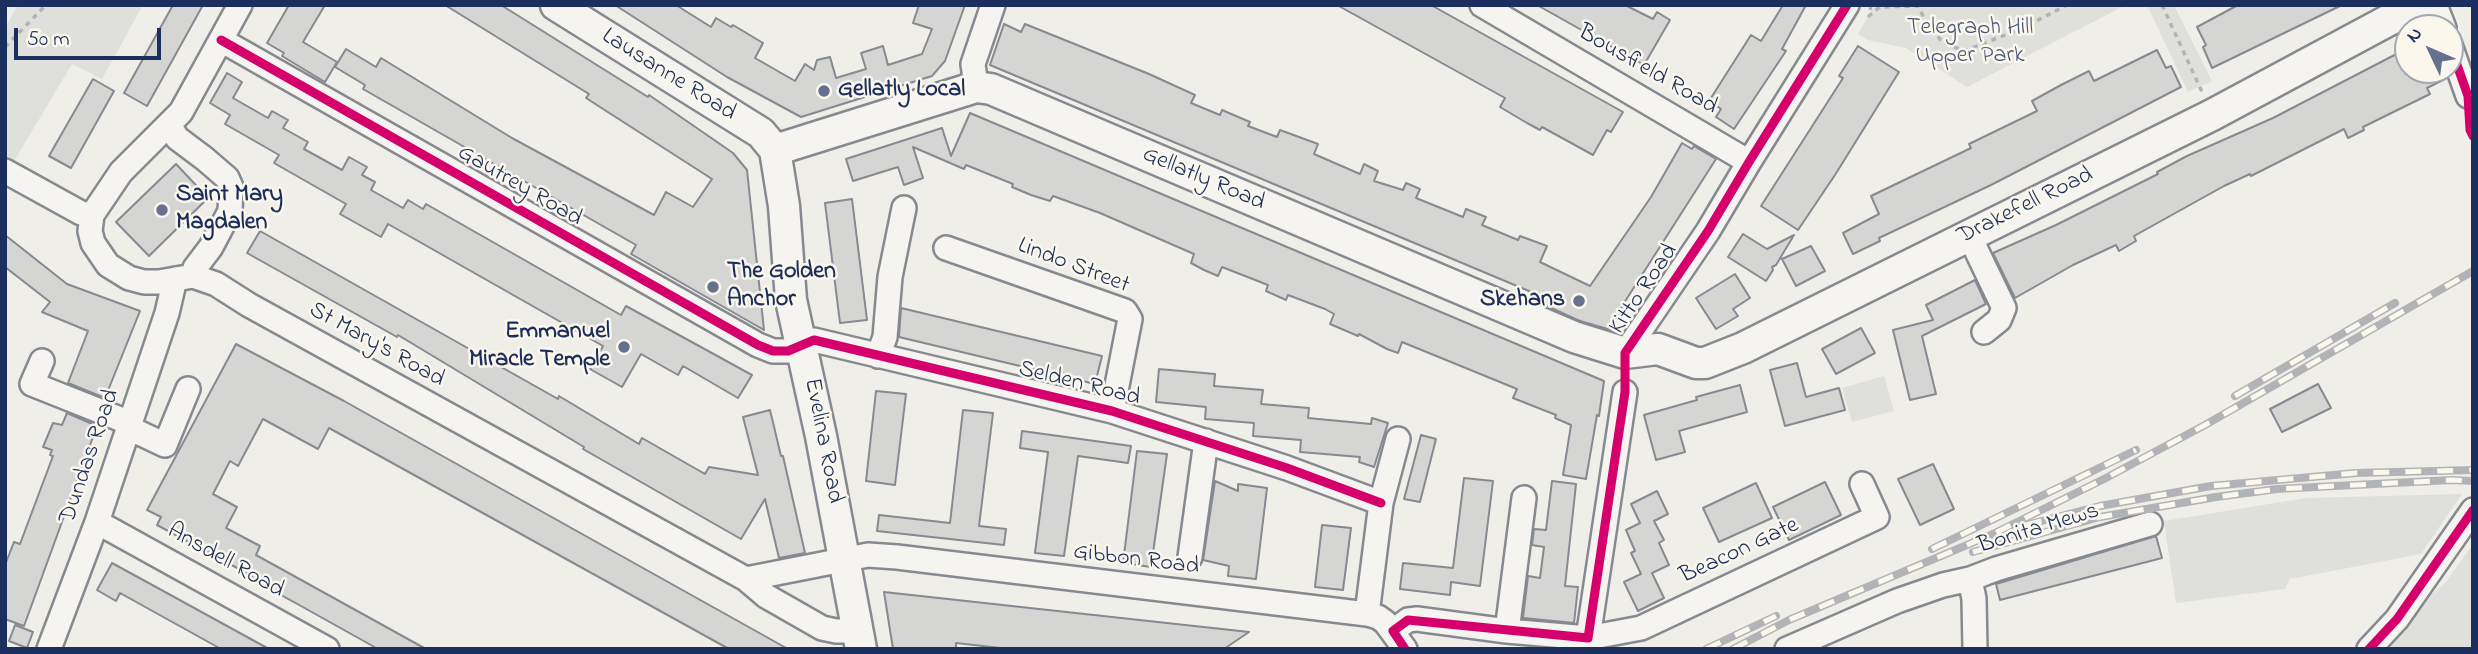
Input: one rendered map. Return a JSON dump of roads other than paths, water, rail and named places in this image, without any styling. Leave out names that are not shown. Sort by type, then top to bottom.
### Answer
[{"type":"main road","name":"Lausanne Road","points":[[556,5],[761,133],[775,150]]},
{"type":"main road","name":"Drakefell Road","points":[[1625,353],[1658,349],[1696,363],[1714,361],[2211,115],[2417,5]]},
{"type":"main road","points":[[775,150],[976,87]]},
{"type":"main road","name":"Gellatly Road","points":[[976,87],[991,89],[1574,337],[1625,353]]},
{"type":"main road","name":"Evelina Road","points":[[775,150],[784,206],[791,300],[860,640]]},
{"type":"street","points":[[5,171],[81,213],[92,215],[121,172],[170,126],[181,112],[240,5]]},
{"type":"street","points":[[976,87],[973,64],[993,5]]},
{"type":"street","name":"Bousfield Road","points":[[1482,5],[1749,162]]},
{"type":"street","name":"Kitto Road","points":[[1625,353],[1708,231],[1847,5]]},
{"type":"street","name":"Gautrey Road","points":[[221,40],[758,345],[773,351],[788,351],[802,344]]},
{"type":"street","points":[[2464,84],[2468,96]]},
{"type":"street","points":[[170,126],[177,138],[227,178],[231,187],[230,211],[221,231],[195,268],[184,278]]},
{"type":"street","points":[[878,356],[885,337],[890,277],[904,208]]},
{"type":"street","name":"St Mary's Road","points":[[92,215],[90,231],[93,243],[108,265],[129,278],[144,282],[184,278],[216,284],[249,305],[746,579],[766,596],[822,628],[860,640]]},
{"type":"street","points":[[1969,235],[2004,308],[1999,320],[1984,332]]},
{"type":"street","name":"Lindo Street","points":[[946,248],[1125,311],[1130,319],[1112,411]]},
{"type":"street","name":"Dundas Road","points":[[49,649],[97,522],[167,313],[184,278]]},
{"type":"street","name":"Selden Road","points":[[802,344],[814,340],[1112,411],[1287,468],[1381,503]]},
{"type":"street","points":[[42,361],[32,384],[129,426],[165,445],[188,389]]},
{"type":"street","points":[[1395,642],[1400,624],[1417,619],[1588,638],[1625,392]]},
{"type":"street","points":[[1367,614],[1381,503],[1398,439]]},
{"type":"street","points":[[1191,557],[1206,441]]},
{"type":"street","name":"Beacon Gate","points":[[1588,638],[1641,628],[1877,517],[1862,484]]},
{"type":"street","points":[[1507,631],[1524,498]]},
{"type":"street","points":[[2369,649],[2385,634],[2473,510]]},
{"type":"street","name":"Ansdell Road","points":[[97,522],[327,649]]},
{"type":"street","name":"Bonita Mews","points":[[1975,649],[1974,599],[1970,579],[2150,524]]},
{"type":"street","name":"Gibbon Road","points":[[845,559],[868,555],[897,557],[1367,614],[1378,617],[1395,642]]},
{"type":"street","points":[[746,579],[845,559]]},
{"type":"street","points":[[1787,649],[1897,601],[1970,579]]},
{"type":"railway","points":[[1733,649],[1789,620],[1993,534],[2104,479],[2205,425],[2473,271]]},
{"type":"railway","points":[[2235,396],[2395,303]]},
{"type":"railway","points":[[1932,549],[2136,450]]},
{"type":"railway","points":[[2026,525],[2100,506],[2211,486],[2356,473],[2473,470]]},
{"type":"railway","points":[[1973,552],[2100,517],[2216,497],[2277,489],[2473,481]]},
{"type":"railway","points":[[1706,649],[1776,616]]},
{"type":"place","name":"Gellatly Local","points":[[824,91]]},
{"type":"place","name":"Saint Mary Magdalen","points":[[162,210]]},
{"type":"place","name":"The Golden Anchor","points":[[713,287]]},
{"type":"place","name":"Skehans","points":[[1579,301]]},
{"type":"place","name":"Emmanuel Miracle Temple","points":[[624,347]]},
{"type":"park label","name":"Telegraph Hill Upper Park","points":[[1970,43]]}]
